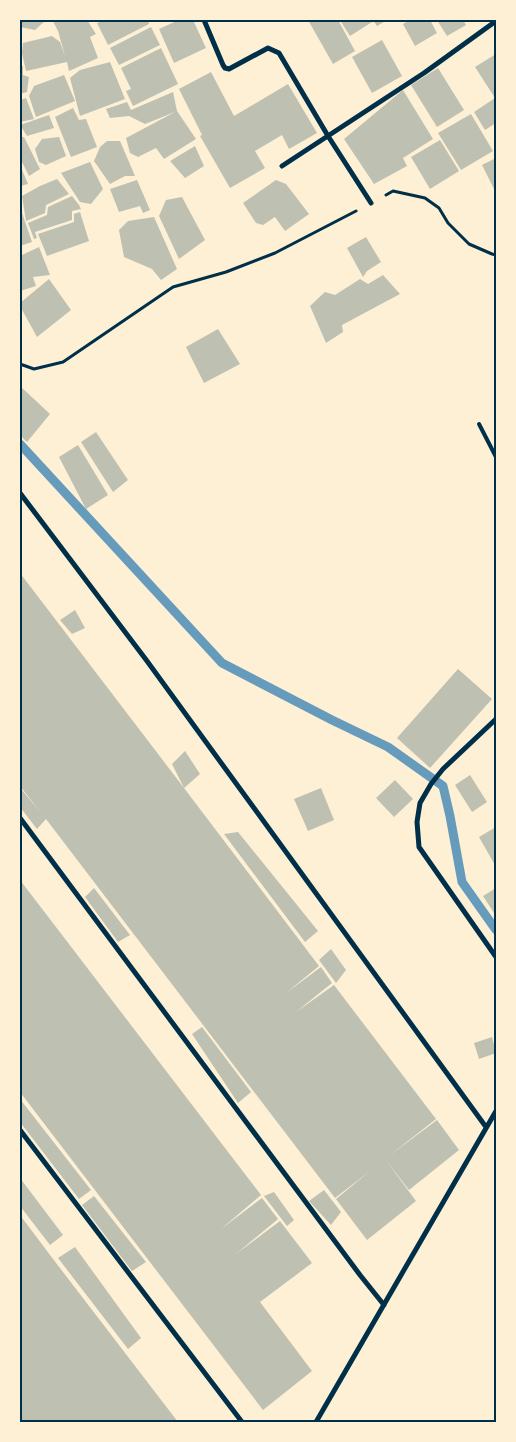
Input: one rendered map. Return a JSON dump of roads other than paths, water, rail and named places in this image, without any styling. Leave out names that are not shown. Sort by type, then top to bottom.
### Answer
[{"type":"street","points":[[204,20],[225,68],[229,69],[268,48],[279,53],[328,136],[371,203]]},
{"type":"street","points":[[282,166],[424,73],[496,21]]},
{"type":"street","points":[[20,493],[147,661],[486,1127]]},
{"type":"street","points":[[496,719],[431,784],[420,803],[417,822],[419,846],[496,957]]},
{"type":"street","points":[[20,818],[384,1305]]},
{"type":"street","points":[[316,1422],[496,1111]]},
{"type":"street","points":[[20,1130],[242,1422]]},
{"type":"lane","points":[[479,424],[496,457]]},
{"type":"waterway","points":[[20,444],[222,663],[388,747],[443,786],[462,882],[496,930]]}]
